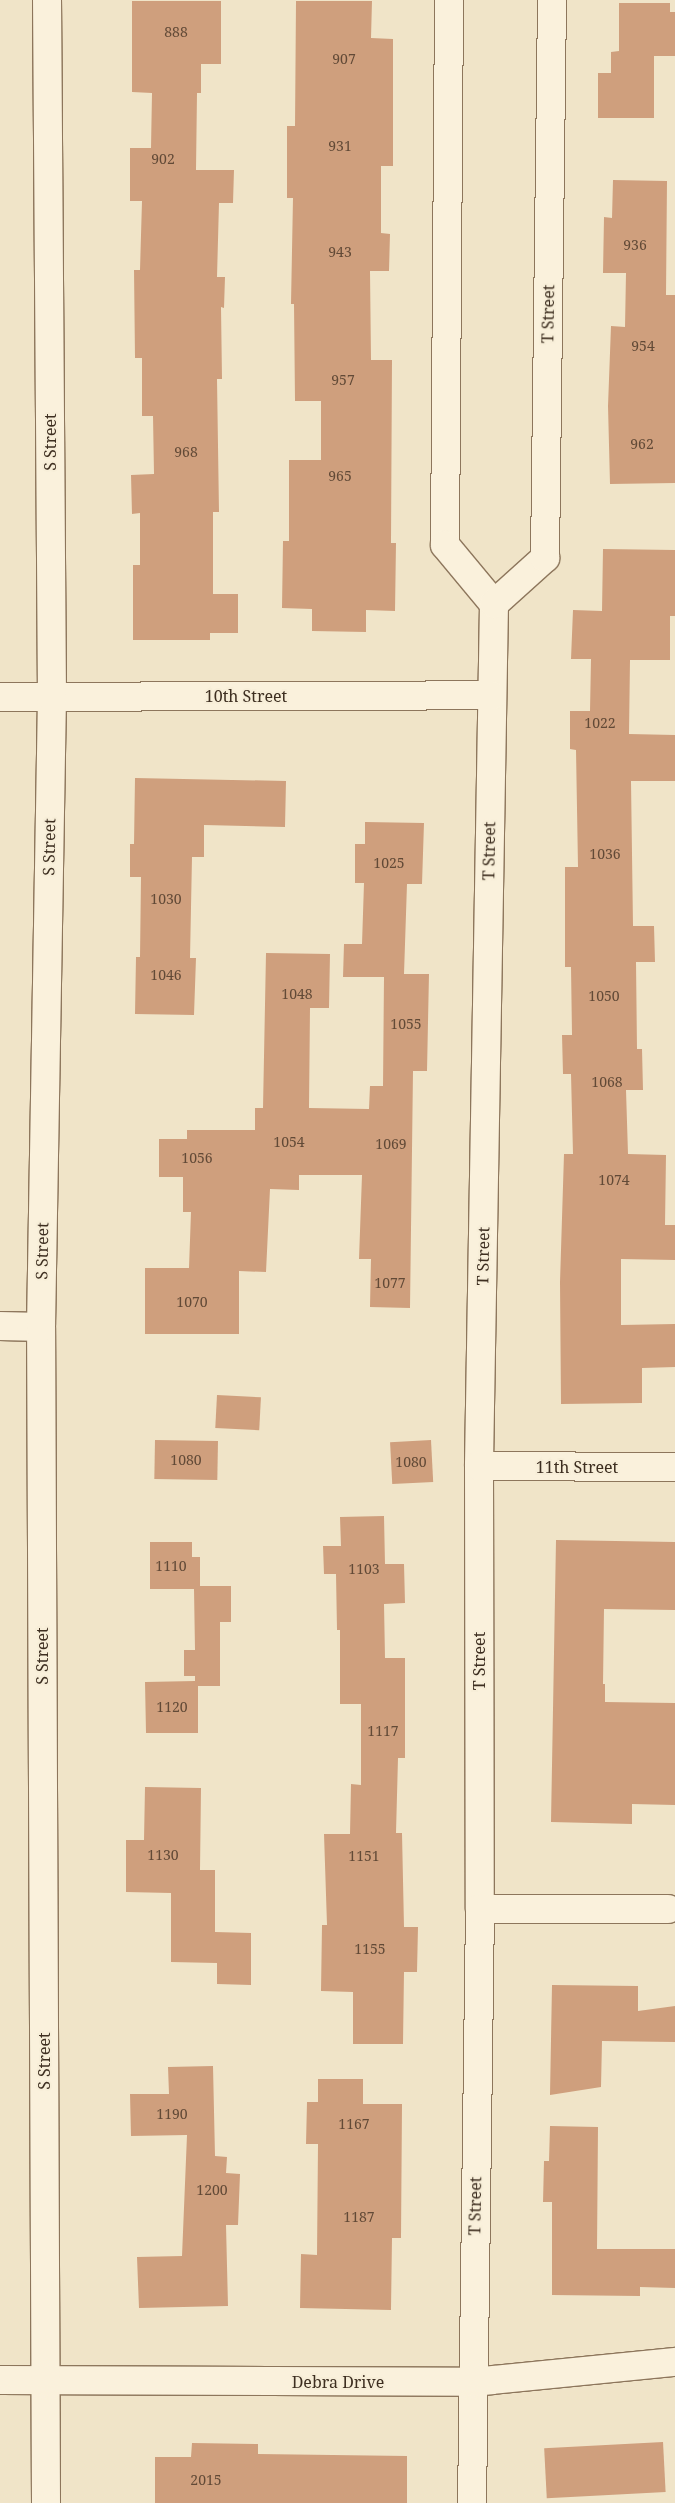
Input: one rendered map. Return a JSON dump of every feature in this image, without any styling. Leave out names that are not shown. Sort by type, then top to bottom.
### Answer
[{"type":"street","name":"S Street","points":[[46,2503],[41,1327],[52,697],[47,0]]},
{"type":"street","points":[[449,0],[445,545],[494,604]]},
{"type":"street","name":"T Street","points":[[472,2503],[480,1909],[479,1466],[494,604],[545,558],[552,0]]},
{"type":"street","name":"10th Street","points":[[0,697],[492,695]]},
{"type":"street","points":[[0,1326],[41,1327]]},
{"type":"street","name":"11th Street","points":[[479,1466],[675,1467]]},
{"type":"street","points":[[480,1909],[668,1909]]},
{"type":"street","name":"Debra Drive","points":[[0,2380],[473,2382],[675,2362]]},
{"type":"building","points":[[132,1],[221,1],[221,64],[201,64],[201,93],[197,93],[196,170],[234,170],[233,203],[219,203],[217,277],[225,277],[224,308],[221,307],[222,379],[217,379],[219,512],[213,512],[213,594],[238,594],[238,633],[210,633],[210,640],[133,640],[133,565],[140,565],[140,513],[132,514],[131,475],[154,474],[153,416],[142,416],[142,358],[135,358],[134,270],[140,270],[142,201],[130,201],[130,148],[151,148],[152,93],[132,92]]},
{"type":"building","points":[[296,1],[372,1],[371,38],[393,39],[393,166],[381,166],[381,233],[390,234],[389,271],[370,271],[371,360],[392,360],[391,543],[396,543],[395,611],[366,610],[366,632],[312,631],[312,609],[282,608],[283,541],[289,541],[289,460],[321,460],[321,401],[295,401],[294,304],[291,304],[293,198],[287,198],[287,126],[295,126]]},
{"type":"building","points":[[619,3],[670,3],[670,12],[675,12],[675,56],[654,56],[654,118],[598,118],[598,73],[611,73],[611,52],[619,51]]},
{"type":"building","points":[[613,180],[667,181],[666,295],[675,295],[675,483],[610,484],[608,406],[611,326],[625,327],[626,273],[603,273],[604,217],[612,218]]},
{"type":"building","points":[[603,549],[675,550],[675,616],[670,616],[670,660],[630,660],[629,734],[675,735],[675,781],[631,781],[633,926],[654,926],[655,962],[636,962],[637,1049],[642,1049],[643,1090],[626,1090],[628,1154],[666,1155],[665,1225],[675,1225],[675,1260],[621,1259],[621,1325],[675,1324],[675,1367],[642,1368],[642,1403],[561,1404],[560,1282],[564,1154],[573,1154],[571,1074],[563,1074],[562,1035],[572,1035],[571,967],[565,967],[565,867],[578,867],[576,750],[570,749],[570,711],[590,711],[591,659],[571,659],[573,610],[602,611]]},
{"type":"building","points":[[135,778],[286,781],[285,827],[204,825],[204,857],[192,857],[190,958],[196,958],[194,1015],[135,1014],[136,957],[140,957],[141,877],[130,877],[130,844],[134,844]]},
{"type":"building","points":[[365,822],[424,823],[422,884],[407,884],[404,974],[429,974],[427,1071],[413,1071],[410,1308],[370,1307],[371,1259],[359,1259],[362,1175],[299,1175],[299,1190],[270,1189],[266,1272],[239,1271],[239,1334],[145,1334],[145,1268],[189,1268],[191,1212],[183,1212],[183,1177],[159,1177],[159,1139],[187,1139],[187,1130],[255,1130],[255,1108],[263,1108],[266,953],[330,954],[329,1008],[310,1008],[309,1108],[369,1109],[370,1086],[383,1086],[384,977],[343,977],[344,944],[362,944],[364,883],[355,883],[355,844],[365,844]]},
{"type":"building","points":[[217,1395],[261,1397],[259,1430],[215,1428]]},
{"type":"building","points":[[155,1440],[218,1441],[217,1480],[154,1479]]},
{"type":"building","points":[[431,1440],[433,1482],[392,1484],[390,1442]]},
{"type":"building","points":[[384,1516],[385,1564],[404,1564],[405,1603],[384,1604],[385,1658],[405,1658],[405,1758],[398,1758],[396,1833],[402,1833],[404,1927],[418,1927],[417,1972],[404,1972],[403,2044],[353,2044],[353,1992],[321,1991],[322,1925],[327,1925],[324,1834],[350,1834],[351,1784],[361,1785],[361,1704],[340,1704],[340,1630],[337,1630],[336,1574],[324,1574],[323,1546],[341,1546],[340,1517]]},
{"type":"building","points":[[556,1540],[675,1542],[675,1610],[604,1609],[603,1684],[605,1684],[605,1702],[675,1703],[675,1805],[632,1804],[632,1824],[551,1822]]},
{"type":"building","points":[[150,1542],[192,1542],[192,1557],[200,1557],[200,1586],[231,1586],[231,1622],[220,1622],[220,1686],[198,1686],[198,1733],[146,1733],[145,1682],[195,1681],[195,1676],[184,1676],[184,1650],[195,1650],[194,1589],[150,1589]]},
{"type":"building","points":[[145,1787],[201,1788],[200,1870],[215,1870],[215,1932],[251,1933],[251,1985],[217,1984],[217,1963],[171,1962],[171,1893],[126,1892],[126,1840],[144,1840]]},
{"type":"building","points":[[552,1985],[638,1986],[638,2011],[675,2006],[675,2042],[602,2041],[601,2087],[550,2095]]},
{"type":"building","points":[[213,2066],[215,2156],[227,2157],[226,2173],[240,2174],[238,2225],[226,2225],[228,2306],[139,2308],[137,2257],[182,2256],[187,2135],[131,2136],[130,2094],[169,2094],[168,2067]]},
{"type":"building","points":[[318,2079],[363,2079],[363,2104],[402,2104],[401,2238],[392,2238],[391,2310],[300,2308],[301,2254],[317,2255],[318,2144],[306,2144],[307,2102],[318,2102]]},
{"type":"building","points":[[550,2126],[598,2127],[597,2249],[675,2249],[675,2288],[640,2287],[640,2296],[552,2295],[552,2202],[543,2202],[544,2161],[549,2161]]},
{"type":"building","points":[[663,2442],[666,2492],[547,2498],[544,2448]]},
{"type":"building","points":[[192,2443],[258,2444],[258,2454],[407,2456],[407,2503],[155,2503],[155,2457],[191,2457]]}]
